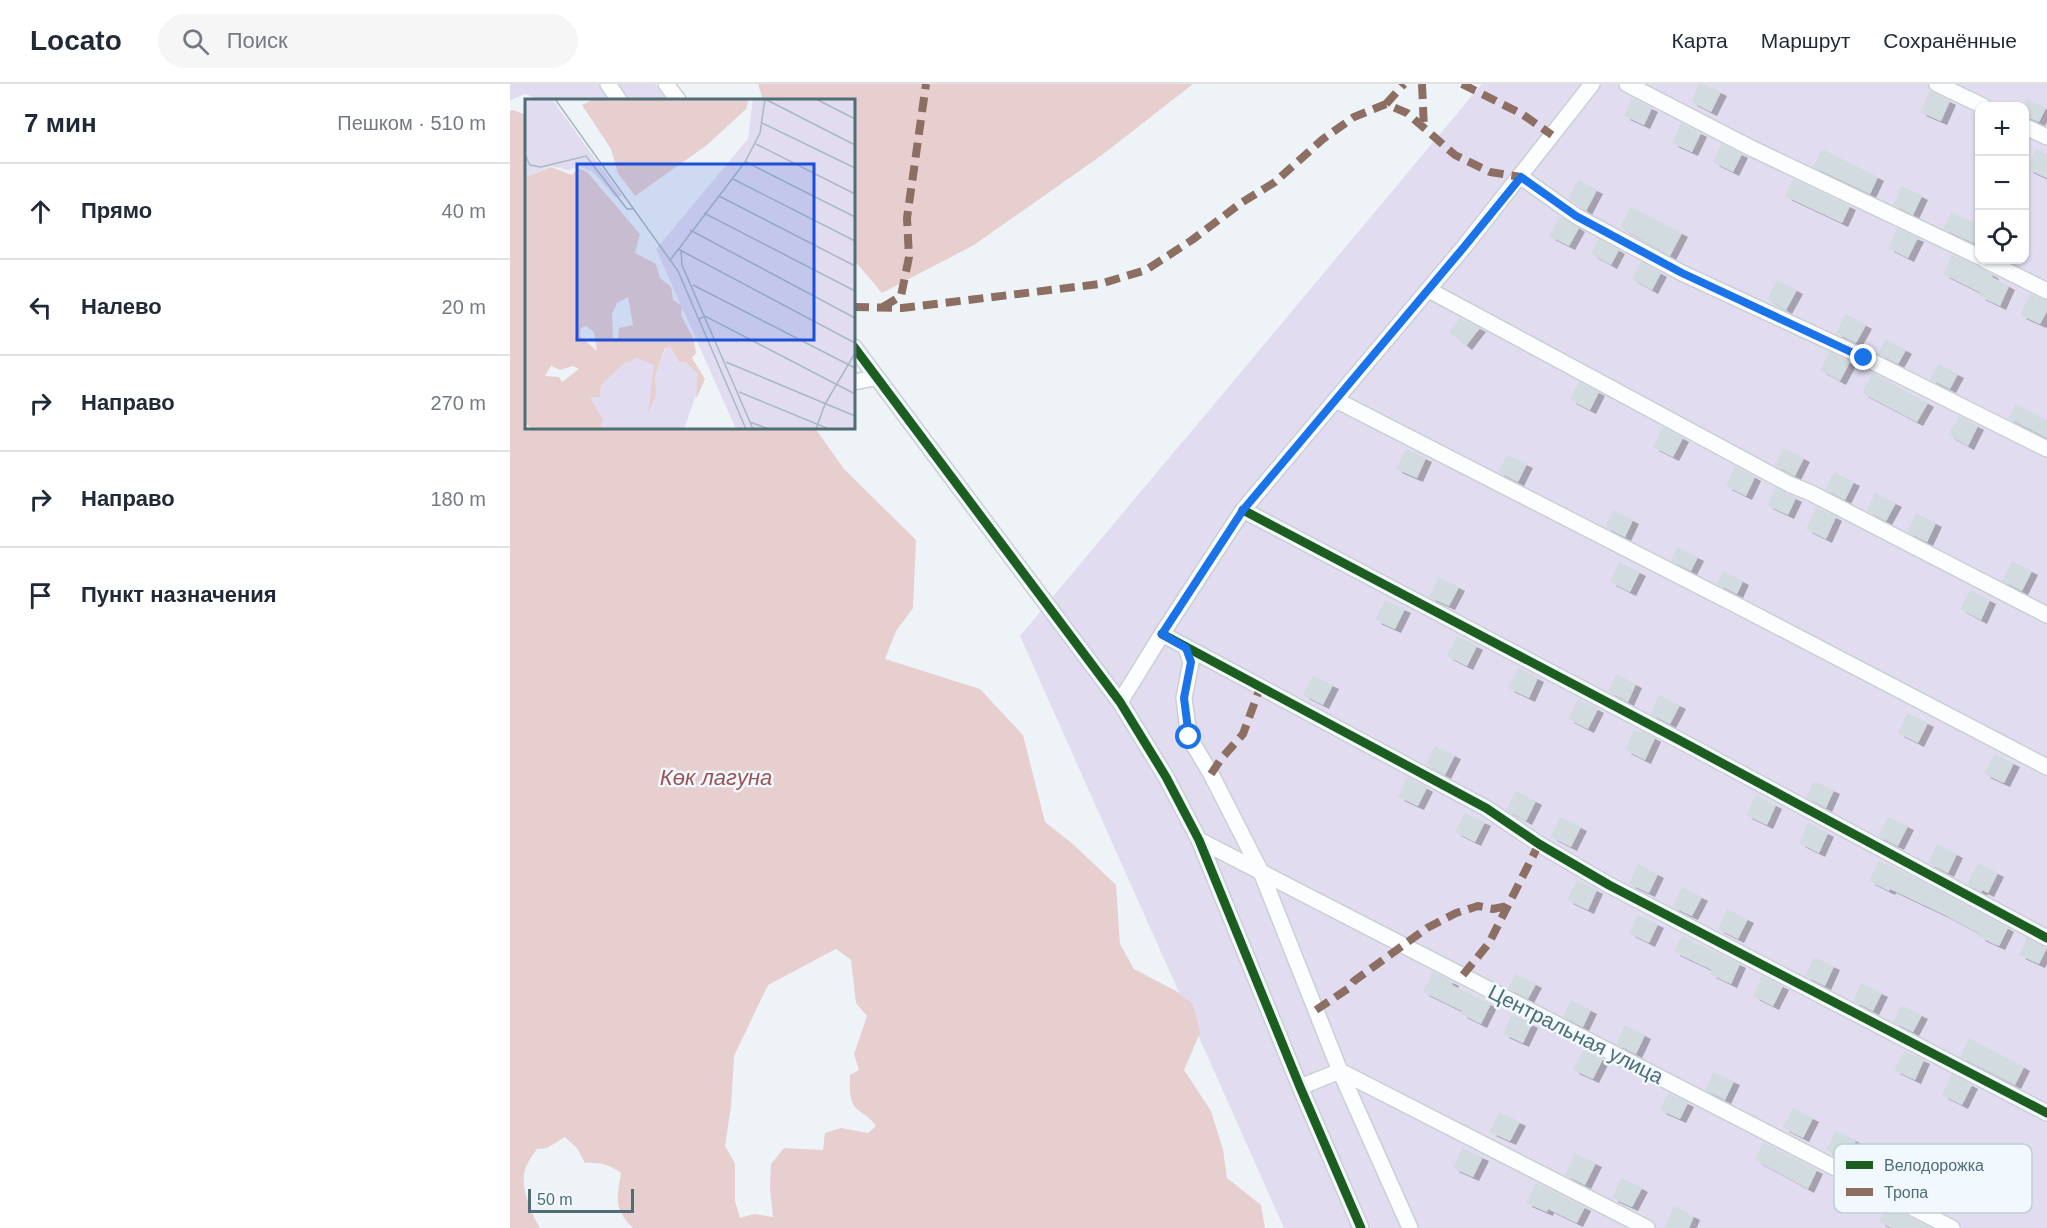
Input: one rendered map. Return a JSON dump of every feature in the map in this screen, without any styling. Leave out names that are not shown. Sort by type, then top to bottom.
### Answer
[{"type":"street","points":[[608,84],[618,99]]},
{"type":"street","points":[[666,84],[677,99]]},
{"type":"street","points":[[1120,702],[1243,510],[1521,177],[1592,84]]},
{"type":"street","points":[[1627,84],[1751,148],[1975,255]]},
{"type":"street","points":[[1937,84],[1975,102]]},
{"type":"street","points":[[2029,128],[2047,136]]},
{"type":"street","points":[[1521,177],[1576,216],[1682,273],[1861,356],[2047,450]]},
{"type":"street","points":[[1993,264],[2047,291]]},
{"type":"street","points":[[1428,290],[1789,484],[1811,493],[2047,615]]},
{"type":"street","points":[[855,348],[1120,702],[1166,777],[1199,840],[1300,1087],[1361,1228]]},
{"type":"street","points":[[855,382],[875,378]]},
{"type":"street","points":[[1336,400],[2047,767]]},
{"type":"street","points":[[1243,510],[1679,740],[2047,938]]},
{"type":"street","points":[[1162,634],[1485,808],[1539,844],[1609,885],[2047,1113]]},
{"type":"street","points":[[1186,648],[1191,662],[1184,698],[1189,737],[1211,774],[1261,872],[1340,1071],[1410,1228]]},
{"type":"street","name":"Центральная улица","points":[[1199,840],[1834,1167]]},
{"type":"street","points":[[1300,1087],[1340,1071],[1647,1228]]},
{"type":"street","name":"Центральная улица","points":[[1923,1213],[1952,1228]]},
{"type":"shaded area","points":[[510,84],[655,84],[665,99],[537,99],[526,94],[510,100]]},
{"type":"shaded area","points":[[1482,84],[2047,84],[2047,1228],[1284,1228],[1020,636]]},
{"type":"water","points":[[758,84],[1193,84],[1102,155],[974,245],[882,293],[855,261],[855,99],[763,99]]},
{"type":"water","name":"Көк лагуна","points":[[513,110],[525,115],[525,429],[816,429],[844,469],[916,540],[913,608],[896,631],[885,659],[980,689],[1023,735],[1045,822],[1074,845],[1116,885],[1120,944],[1134,969],[1176,991],[1193,1004],[1200,1033],[1184,1070],[1211,1111],[1223,1150],[1227,1178],[1261,1205],[1265,1228],[633,1228],[619,1209],[618,1190],[621,1173],[604,1165],[585,1163],[577,1148],[565,1137],[547,1148],[537,1149],[525,1169],[526,1196],[540,1228],[510,1228],[510,111]],"holes":[[[836,949],[851,960],[856,1003],[867,1016],[854,1054],[859,1070],[850,1075],[850,1093],[854,1106],[876,1126],[868,1133],[841,1128],[825,1133],[823,1150],[784,1148],[771,1164],[770,1189],[773,1217],[754,1214],[740,1218],[735,1201],[735,1163],[725,1146],[731,1107],[734,1056],[768,985]]]},
{"type":"building","points":[[1699,84],[1705,84],[1721,92],[1711,112],[1691,102]]},
{"type":"building","points":[[1930,91],[1950,101],[1941,121],[1920,112]]},
{"type":"building","points":[[1632,98],[1652,108],[1644,125],[1624,116]]},
{"type":"building","points":[[2025,98],[2046,108],[2039,122],[2029,118],[2029,102],[2025,102]]},
{"type":"building","points":[[1681,123],[1701,133],[1692,152],[1672,143]]},
{"type":"building","points":[[1722,144],[1742,154],[1733,172],[1713,162]]},
{"type":"building","points":[[1822,149],[1878,177],[1870,194],[1813,167]]},
{"type":"building","points":[[2036,149],[2047,154],[2047,178],[2029,170]]},
{"type":"building","points":[[1793,179],[1850,206],[1842,223],[1785,196]]},
{"type":"building","points":[[1578,180],[1597,190],[1586,211],[1568,198]]},
{"type":"building","points":[[1902,186],[1922,196],[1913,215],[1893,205]]},
{"type":"building","points":[[1631,207],[1682,233],[1670,256],[1620,227]]},
{"type":"building","points":[[1951,212],[1975,223],[1975,244],[1943,229]]},
{"type":"building","points":[[1560,216],[1579,228],[1569,246],[1549,236]]},
{"type":"building","points":[[1897,229],[1918,238],[1908,258],[1888,248]]},
{"type":"building","points":[[1599,239],[1619,250],[1611,265],[1591,254]]},
{"type":"building","points":[[1952,255],[1978,266],[2009,286],[2000,306],[1979,296],[1981,293],[1943,274]]},
{"type":"building","points":[[1641,262],[1661,273],[1652,290],[1632,279]]},
{"type":"building","points":[[1777,280],[1797,290],[1786,310],[1767,299]]},
{"type":"building","points":[[2030,294],[2047,301],[2047,311],[2040,324],[2020,315]]},
{"type":"building","points":[[1846,314],[1866,325],[1856,343],[1836,333]]},
{"type":"building","points":[[1460,318],[1480,328],[1466,346],[1449,332]]},
{"type":"building","points":[[1886,339],[1906,350],[1898,364],[1878,354]]},
{"type":"building","points":[[1829,352],[1850,362],[1840,381],[1820,370]]},
{"type":"building","points":[[1938,364],[1958,374],[1950,389],[1930,379]]},
{"type":"building","points":[[1873,373],[1928,403],[1917,422],[1862,393]]},
{"type":"building","points":[[1579,382],[1599,392],[1590,410],[1570,400]]},
{"type":"building","points":[[2016,404],[2047,420],[2047,438],[2008,418]]},
{"type":"building","points":[[1959,416],[1978,426],[1968,446],[1948,435]]},
{"type":"building","points":[[1663,427],[1683,438],[1673,457],[1653,447]]},
{"type":"building","points":[[1784,448],[1804,458],[1795,476],[1775,465]]},
{"type":"building","points":[[1406,449],[1426,458],[1417,478],[1396,469]]},
{"type":"building","points":[[1507,455],[1527,464],[1518,482],[1498,472]]},
{"type":"building","points":[[1735,466],[1755,477],[1746,496],[1726,486]]},
{"type":"building","points":[[1834,472],[1854,482],[1845,500],[1825,489]]},
{"type":"building","points":[[1776,488],[1796,498],[1788,515],[1767,505]]},
{"type":"building","points":[[1875,493],[1896,503],[1886,521],[1867,511]]},
{"type":"building","points":[[1817,507],[1836,517],[1826,539],[1806,529]]},
{"type":"building","points":[[1613,510],[1633,520],[1625,537],[1605,527]]},
{"type":"building","points":[[1916,513],[1936,523],[1927,542],[1907,532]]},
{"type":"building","points":[[1677,547],[1698,557],[1691,571],[1671,561]]},
{"type":"building","points":[[2012,561],[2032,571],[2022,591],[2002,581]]},
{"type":"building","points":[[1619,562],[1640,572],[1630,592],[1610,582]]},
{"type":"building","points":[[1723,571],[1743,581],[1737,594],[1717,584]]},
{"type":"building","points":[[1439,577],[1459,587],[1449,606],[1429,597]]},
{"type":"building","points":[[1970,590],[1990,600],[1981,620],[1960,609]]},
{"type":"building","points":[[1385,600],[1405,609],[1395,629],[1375,620]]},
{"type":"building","points":[[1457,636],[1477,646],[1467,666],[1447,656]]},
{"type":"building","points":[[1518,668],[1538,678],[1529,698],[1508,688]]},
{"type":"building","points":[[1616,674],[1636,684],[1628,702],[1608,691]]},
{"type":"building","points":[[1313,676],[1333,685],[1323,705],[1303,695]]},
{"type":"building","points":[[1659,695],[1680,705],[1670,724],[1650,714]]},
{"type":"building","points":[[1578,699],[1598,709],[1588,729],[1568,719]]},
{"type":"building","points":[[1907,713],[1928,723],[1918,743],[1898,733]]},
{"type":"building","points":[[1634,730],[1641,733],[1642,731],[1655,738],[1645,760],[1625,750]]},
{"type":"building","points":[[1435,746],[1455,755],[1445,775],[1426,764]]},
{"type":"building","points":[[1994,754],[2014,763],[2004,783],[1984,774]]},
{"type":"building","points":[[1407,777],[1427,788],[1418,806],[1398,797]]},
{"type":"building","points":[[1814,781],[1834,790],[1826,808],[1806,797]]},
{"type":"building","points":[[1516,791],[1536,801],[1526,821],[1506,810]]},
{"type":"building","points":[[1756,795],[1776,805],[1767,825],[1746,815]]},
{"type":"building","points":[[1465,813],[1485,822],[1475,842],[1455,832]]},
{"type":"building","points":[[1560,817],[1581,827],[1571,847],[1551,837]]},
{"type":"building","points":[[1888,817],[1908,826],[1898,846],[1878,836]]},
{"type":"building","points":[[1808,823],[1828,833],[1819,853],[1799,843]]},
{"type":"building","points":[[1937,844],[1957,854],[1948,873],[1928,863]]},
{"type":"building","points":[[1879,861],[1916,878],[2008,928],[1999,946],[1979,937],[1980,934],[1945,915],[1869,881]]},
{"type":"building","points":[[1978,863],[1998,873],[1988,893],[1982,890],[1981,892],[1967,884]]},
{"type":"building","points":[[1638,864],[1658,874],[1649,893],[1629,884]]},
{"type":"building","points":[[1577,880],[1597,890],[1588,910],[1567,900]]},
{"type":"building","points":[[1682,887],[1702,897],[1692,916],[1672,907]]},
{"type":"building","points":[[1727,909],[1748,919],[1738,939],[1718,929]]},
{"type":"building","points":[[1638,915],[1658,924],[1649,943],[1629,933]]},
{"type":"building","points":[[1682,936],[1740,964],[1731,984],[1710,974],[1712,970],[1674,952]]},
{"type":"building","points":[[2027,938],[2047,948],[2039,964],[2019,955]]},
{"type":"building","points":[[1814,957],[1834,966],[1825,986],[1805,976]]},
{"type":"building","points":[[1433,972],[1453,982],[1452,985],[1491,1004],[1481,1024],[1461,1014],[1462,1011],[1423,992]]},
{"type":"building","points":[[1516,974],[1536,984],[1528,999],[1508,988]]},
{"type":"building","points":[[1762,976],[1783,986],[1773,1006],[1753,996]]},
{"type":"building","points":[[1861,983],[1882,993],[1873,1011],[1853,1001]]},
{"type":"building","points":[[1571,1000],[1591,1010],[1583,1027],[1563,1017]]},
{"type":"building","points":[[1901,1005],[1922,1015],[1913,1032],[1893,1022]]},
{"type":"building","points":[[1512,1014],[1532,1024],[1523,1043],[1503,1034]]},
{"type":"building","points":[[1625,1025],[1645,1035],[1636,1054],[1616,1044]]},
{"type":"building","points":[[1969,1038],[2024,1067],[2015,1085],[1960,1057]]},
{"type":"building","points":[[1583,1050],[1603,1059],[1593,1079],[1573,1070]]},
{"type":"building","points":[[1904,1051],[1924,1060],[1915,1080],[1894,1070]]},
{"type":"building","points":[[1713,1072],[1734,1081],[1725,1100],[1705,1090]]},
{"type":"building","points":[[1952,1074],[1972,1085],[1962,1105],[1942,1095]]},
{"type":"building","points":[[1668,1093],[1688,1103],[1680,1119],[1660,1110]]},
{"type":"building","points":[[1793,1108],[1813,1118],[1803,1138],[1783,1128]]},
{"type":"building","points":[[1499,1112],[1520,1122],[1510,1141],[1490,1132]]},
{"type":"building","points":[[1836,1131],[1856,1140],[1854,1144],[1834,1144],[1834,1154],[1826,1150]]},
{"type":"building","points":[[1763,1142],[1817,1170],[1808,1189],[1755,1160]]},
{"type":"building","points":[[1462,1148],[1483,1157],[1473,1177],[1453,1168]]},
{"type":"building","points":[[1575,1153],[1596,1163],[1585,1185],[1565,1175]]},
{"type":"building","points":[[1622,1178],[1642,1188],[1632,1207],[1612,1198]]},
{"type":"building","points":[[1536,1183],[1585,1207],[1577,1223],[1548,1209],[1547,1212],[1526,1203]]},
{"type":"building","points":[[1674,1206],[1694,1216],[1689,1228],[1664,1228]]},
{"type":"building","points":[[1883,1213],[1902,1213],[1931,1228],[1891,1228],[1879,1222]]},
{"type":"marked path","points":[[883,307],[901,296],[909,257],[907,218],[926,84]]},
{"type":"marked path","points":[[1386,104],[1404,84]]},
{"type":"marked path","points":[[1422,84],[1424,129]]},
{"type":"marked path","points":[[1462,84],[1522,114],[1552,135]]},
{"type":"marked path","points":[[855,307],[902,308],[1100,284],[1146,270],[1192,240],[1241,203],[1275,182],[1323,139],[1354,117],[1386,104],[1407,113],[1455,155],[1490,172],[1521,177]]},
{"type":"marked path","points":[[1211,774],[1243,734],[1260,688]]},
{"type":"marked path","points":[[1463,975],[1489,943],[1539,844]]},
{"type":"marked path","points":[[1316,1010],[1349,988],[1354,981],[1427,928],[1456,913],[1478,906],[1493,909],[1507,906]]},
{"type":"cycle path","points":[[855,348],[1120,702],[1166,777],[1199,840],[1300,1087],[1361,1228]]},
{"type":"cycle path","points":[[1243,510],[1679,740],[2047,938]]},
{"type":"cycle path","points":[[1162,634],[1486,808],[1539,844],[1609,885],[2047,1113]]},
{"type":"route","points":[[1189,737],[1184,698],[1191,662],[1186,648],[1162,634],[1243,510],[1521,177],[1576,216],[1682,273],[1864,358]]}]
